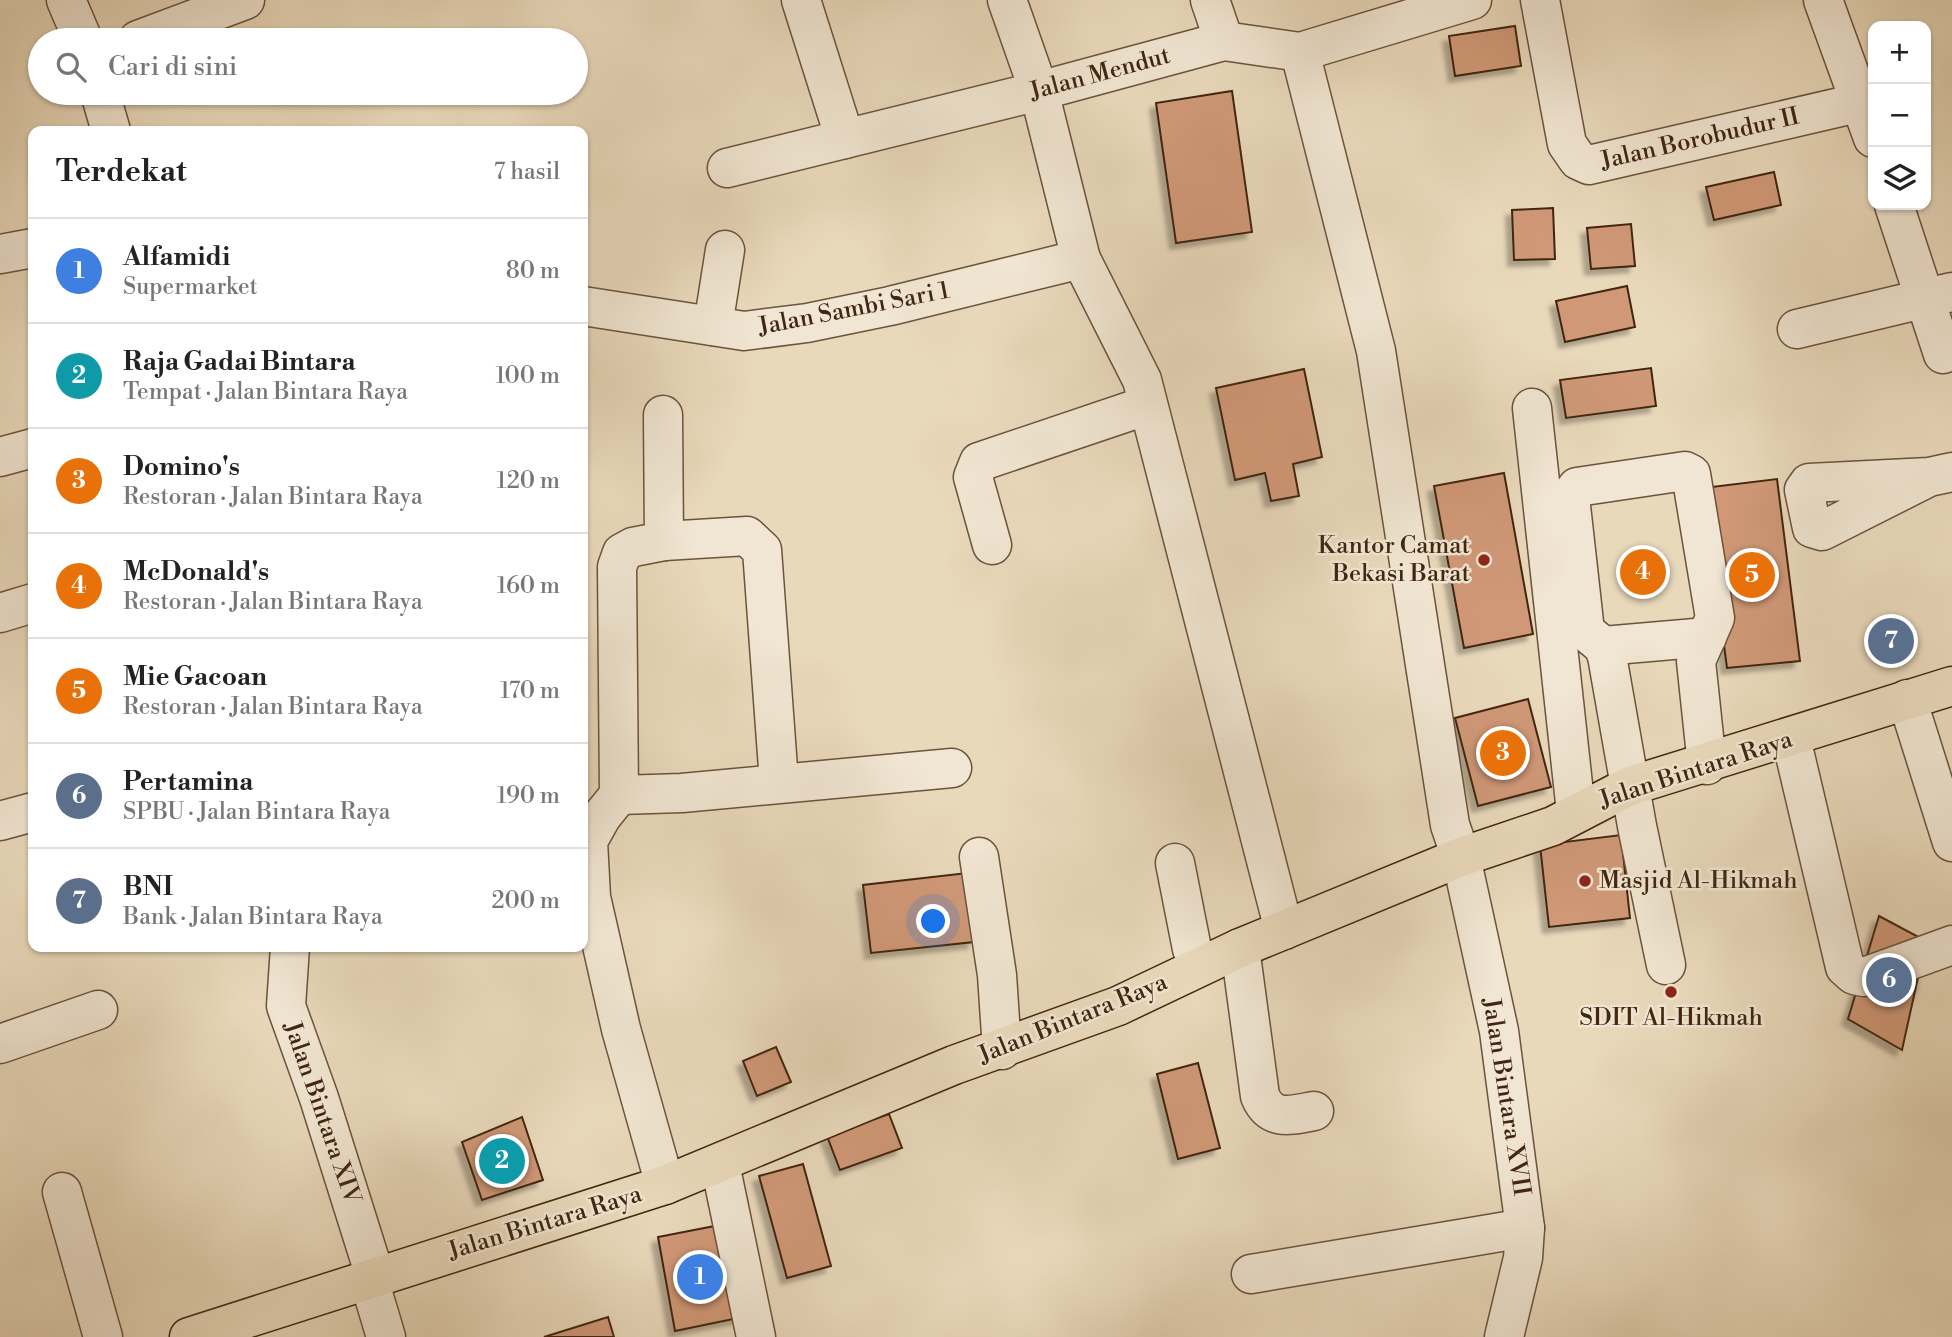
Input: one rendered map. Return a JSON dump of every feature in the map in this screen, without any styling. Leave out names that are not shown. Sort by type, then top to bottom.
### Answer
[{"type":"main road","name":"Jalan Bintara Raya","points":[[189,1337],[578,1216],[665,1185],[954,1065],[1002,1050],[1118,1006],[1240,948],[1461,857],[1553,825],[1630,786],[1707,765],[1952,686]]},
{"type":"street","points":[[66,0],[78,28]]},
{"type":"street","points":[[170,28],[245,0]]},
{"type":"street","points":[[801,0],[845,139]]},
{"type":"street","points":[[1007,0],[1039,91],[1081,259],[1142,380],[1284,930]]},
{"type":"street","points":[[1210,0],[1224,41]]},
{"type":"street","name":"Jalan Mendut","points":[[727,168],[1039,91],[1224,41],[1300,52],[1472,0]]},
{"type":"street","name":"Jalan Borobudur II","points":[[1539,0],[1567,144],[1578,160],[1589,165],[1862,102]]},
{"type":"street","points":[[1823,0],[1868,122]]},
{"type":"street","name":"Jalan Bintara XVII","points":[[1300,52],[1376,351],[1450,825],[1461,857],[1499,1031],[1525,1228],[1523,1258],[1504,1337]]},
{"type":"street","points":[[103,105],[110,126]]},
{"type":"street","points":[[1896,210],[1937,295],[1943,354]]},
{"type":"street","points":[[0,254],[28,248]]},
{"type":"street","points":[[713,326],[726,250]]},
{"type":"street","name":"Jalan Sambi Sari 1","points":[[588,307],[744,331],[807,323],[890,306],[1081,259]]},
{"type":"street","points":[[1797,329],[1937,295]]},
{"type":"street","points":[[992,545],[973,477],[979,462],[1148,404]]},
{"type":"street","points":[[1532,408],[1576,811]]},
{"type":"street","points":[[663,415],[664,541]]},
{"type":"street","points":[[0,457],[28,449]]},
{"type":"street","points":[[1667,965],[1630,786],[1607,656],[1603,646],[1585,631],[1570,497],[1572,491],[1577,488],[1685,471],[1691,474],[1715,618],[1696,661],[1707,765]]},
{"type":"street","points":[[665,1185],[621,1029],[591,897],[588,841],[602,816],[620,795],[617,566],[622,553],[633,547],[664,541],[747,536],[762,550],[779,782]]},
{"type":"street","points":[[0,613],[28,605]]},
{"type":"street","points":[[1603,646],[1707,637]]},
{"type":"street","points":[[1907,699],[1952,842]]},
{"type":"street","points":[[1791,738],[1845,967],[1854,975],[1864,977],[1952,945]]},
{"type":"street","points":[[620,795],[682,793],[952,768]]},
{"type":"street","points":[[0,821],[28,813]]},
{"type":"street","points":[[979,857],[997,975],[1002,1050]]},
{"type":"street","points":[[1175,863],[1192,949],[1201,965]]},
{"type":"street","points":[[1240,948],[1260,1096],[1265,1108],[1272,1115],[1284,1116],[1314,1111]]},
{"type":"street","name":"Jalan Bintara XIV","points":[[290,952],[286,1006],[319,1098],[372,1278],[386,1337]]},
{"type":"street","points":[[0,1044],[98,1010]]},
{"type":"street","points":[[720,1164],[756,1337]]},
{"type":"street","points":[[62,1192],[103,1337]]},
{"type":"street","points":[[1251,1273],[1525,1228]]},
{"type":"building","points":[[1515,26],[1521,66],[1455,76],[1449,36]]},
{"type":"building","points":[[1232,91],[1252,232],[1176,243],[1156,103]]},
{"type":"building","points":[[1774,172],[1781,205],[1714,220],[1706,187]]},
{"type":"building","points":[[1553,208],[1555,259],[1514,260],[1512,210]]},
{"type":"building","points":[[1631,224],[1635,266],[1591,269],[1587,228]]},
{"type":"building","points":[[1627,286],[1635,327],[1565,342],[1556,301]]},
{"type":"building","points":[[1651,368],[1656,406],[1566,418],[1560,380]]},
{"type":"building","name":"Kantor Camat Bekasi Barat","points":[[1304,369],[1322,457],[1293,464],[1299,496],[1271,501],[1265,473],[1235,480],[1216,388]]},
{"type":"building","name":"Kantor Camat Bekasi Barat","points":[[1504,473],[1533,634],[1464,648],[1434,486]]},
{"type":"building","points":[[1777,479],[1800,661],[1727,668],[1703,488]]},
{"type":"building","points":[[1528,699],[1551,787],[1478,806],[1455,718]]},
{"type":"building","name":"Masjid Al-Hikmah","points":[[1621,835],[1630,918],[1549,927],[1540,845]]},
{"type":"building","points":[[967,873],[974,942],[871,953],[863,885]]},
{"type":"building","points":[[1879,916],[1926,941],[1902,1050],[1848,1019]]},
{"type":"building","points":[[776,1047],[791,1082],[757,1096],[743,1061]]},
{"type":"building","points":[[1198,1063],[1220,1148],[1178,1159],[1157,1074]]},
{"type":"building","points":[[889,1114],[902,1148],[840,1170],[827,1136]]},
{"type":"building","points":[[522,1117],[543,1180],[482,1200],[462,1142]]},
{"type":"building","points":[[803,1164],[831,1266],[787,1278],[759,1176]]},
{"type":"building","points":[[725,1224],[743,1317],[675,1331],[658,1237]]},
{"type":"building","points":[[608,1317],[614,1337],[544,1337]]},
{"type":"place","name":"Kantor Camat Bekasi Barat","points":[[1484,560]]},
{"type":"place","name":"McDonald's","points":[[1643,572]]},
{"type":"place","name":"Mie Gacoan","points":[[1752,575]]},
{"type":"place","name":"BNI","points":[[1891,641]]},
{"type":"place","name":"Domino's","points":[[1503,753]]},
{"type":"place","name":"Masjid Al-Hikmah","points":[[1585,881]]},
{"type":"place","name":"Pertamina","points":[[1889,980]]},
{"type":"place","name":"SDIT Al-Hikmah","points":[[1671,992]]},
{"type":"place","name":"Raja Gadai Bintara","points":[[502,1161]]},
{"type":"place","name":"Alfamidi","points":[[700,1277]]}]
